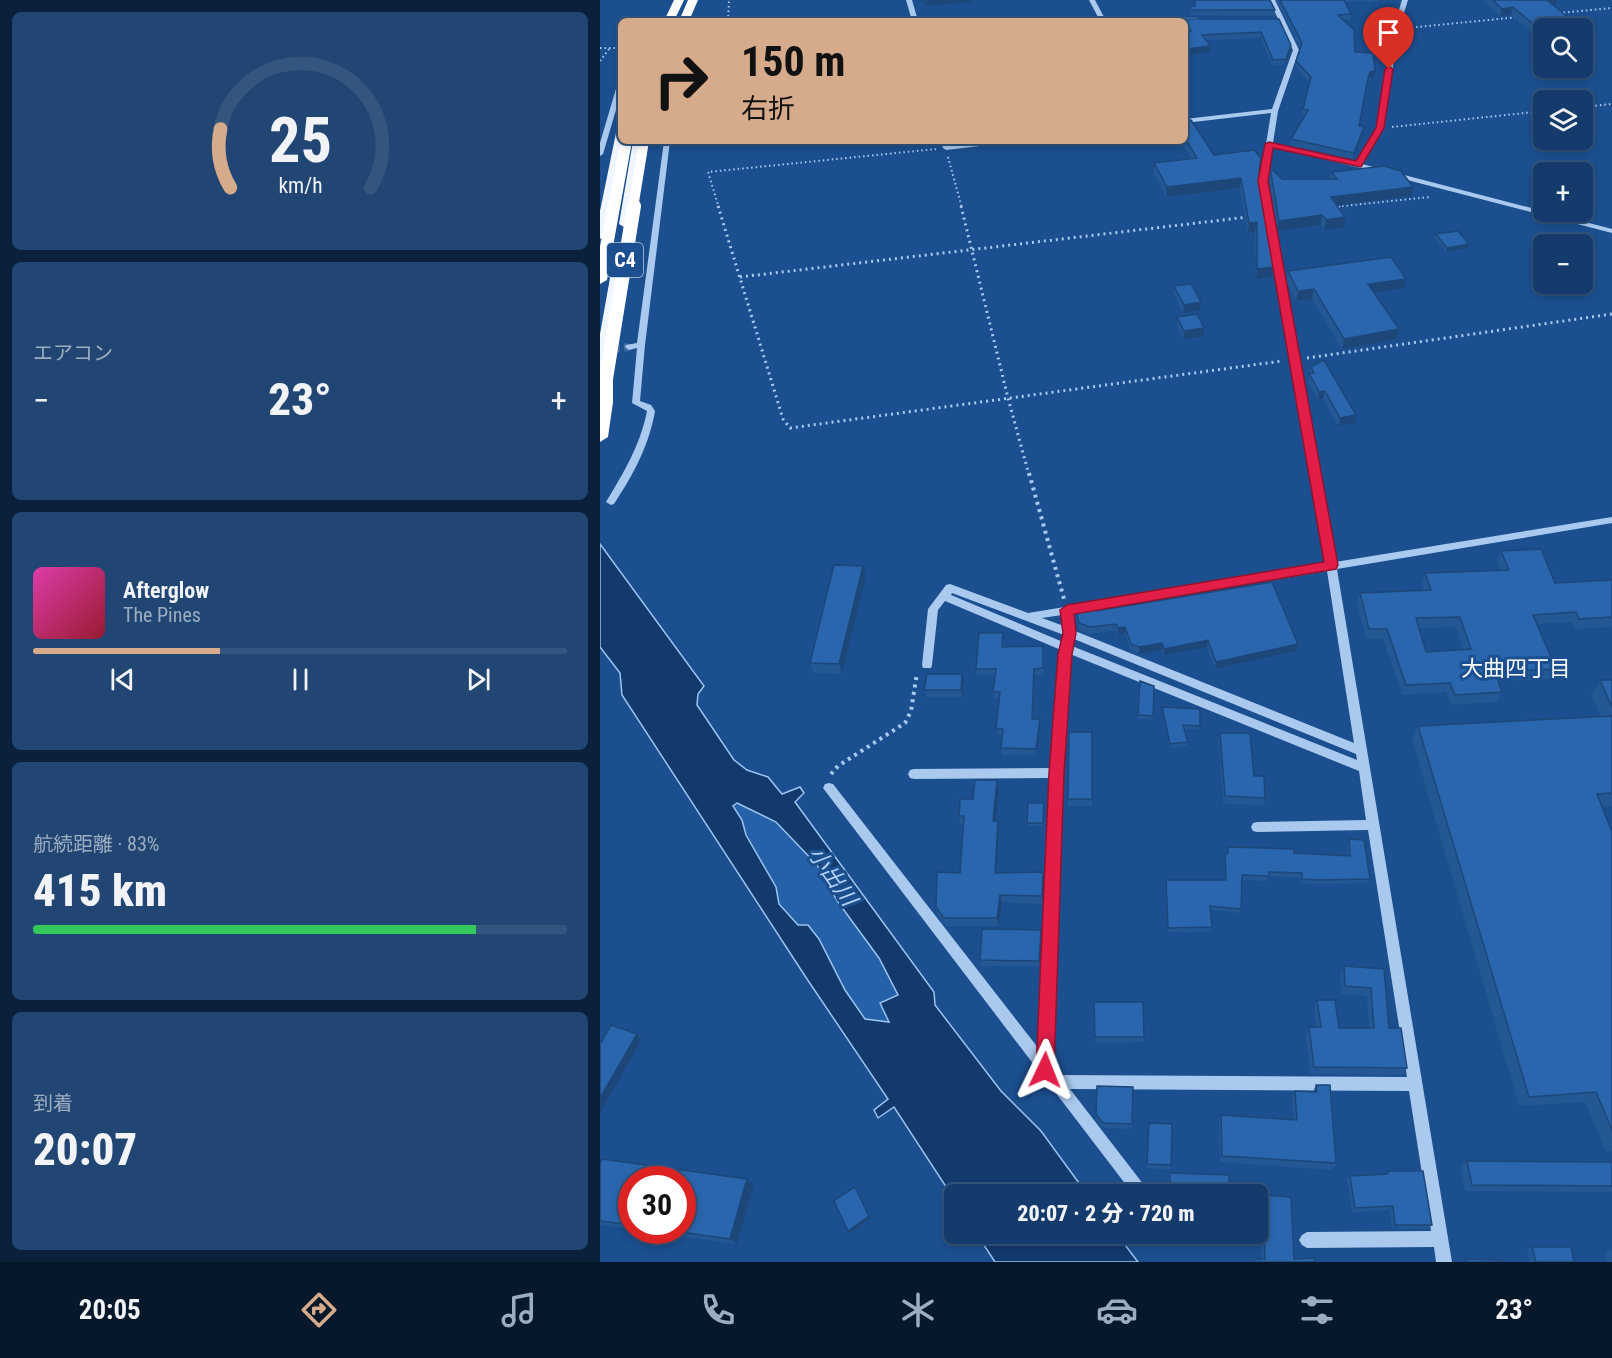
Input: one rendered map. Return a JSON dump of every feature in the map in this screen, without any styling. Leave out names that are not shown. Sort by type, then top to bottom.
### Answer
[{"type":"highway","points":[[667,18],[676,0]]},
{"type":"highway","points":[[685,18],[691,0]]},
{"type":"highway","name":"C4","points":[[600,280],[625,144]]},
{"type":"highway","name":"C4","points":[[600,394],[643,144]]},
{"type":"highway","name":"C4","points":[[600,437],[606,402],[603,373]]},
{"type":"main road","points":[[682,18],[691,0]]},
{"type":"main road","points":[[600,236],[619,144]]},
{"type":"main road","points":[[603,373],[638,144]]},
{"type":"street","points":[[909,0],[914,18]]},
{"type":"street","points":[[1092,0],[1101,18]]},
{"type":"street","points":[[1272,0],[1296,50],[1275,111],[1263,181],[1331,565],[1444,1262]]},
{"type":"street","points":[[1358,165],[1380,128],[1396,29],[1405,0]]},
{"type":"street","points":[[1188,20],[1203,20]]},
{"type":"street","points":[[1270,20],[1282,20]]},
{"type":"street","points":[[600,154],[618,92]]},
{"type":"street","points":[[1188,121],[1275,111]]},
{"type":"street","points":[[611,502],[629,474],[648,436],[651,411],[648,407],[636,403],[641,345],[668,144]]},
{"type":"street","points":[[1269,144],[1612,231]]},
{"type":"street","points":[[629,346],[641,345]]},
{"type":"street","points":[[1028,617],[1612,520]]},
{"type":"street","points":[[927,665],[933,609],[950,588],[1070,633],[1361,751]]},
{"type":"street","points":[[944,596],[1363,768]]},
{"type":"street","points":[[1049,1076],[1056,773],[1066,648],[1070,633],[1067,610]]},
{"type":"street","points":[[914,774],[1056,773]]},
{"type":"street","points":[[829,788],[1134,1184]]},
{"type":"street","points":[[1257,827],[1372,825]]},
{"type":"street","points":[[1049,1076],[1414,1084]]},
{"type":"street","points":[[1307,1240],[1440,1239]]},
{"type":"path","points":[[728,18],[729,0]]},
{"type":"path","points":[[1555,14],[1612,8]]},
{"type":"path","points":[[1396,29],[1521,17]]},
{"type":"path","points":[[600,48],[618,48]]},
{"type":"path","points":[[600,61],[610,48]]},
{"type":"path","points":[[1593,106],[1612,104]]},
{"type":"path","points":[[1380,128],[1533,112]]},
{"type":"path","points":[[1067,610],[1008,398],[973,249],[945,144],[708,172],[783,419],[790,428],[1008,398],[1296,359],[1612,314]]},
{"type":"path","points":[[1327,208],[1432,196]]},
{"type":"path","points":[[740,277],[1269,214]]},
{"type":"path","points":[[829,788],[829,775],[838,766],[905,723],[911,711],[918,666],[927,665]]},
{"type":"shaded area","points":[[737,803],[776,822],[817,865],[838,902],[879,958],[898,996],[880,1003],[890,1022],[865,1019],[798,925],[779,904],[776,887],[746,835],[742,820],[733,806]]},
{"type":"water","name":"小出川","points":[[600,544],[704,686],[698,694],[697,705],[734,760],[747,770],[768,777],[782,794],[800,787],[804,793],[795,802],[934,992],[935,1005],[1001,1091],[1041,1131],[1080,1184],[944,1184],[894,1107],[878,1118],[874,1110],[888,1099],[622,695],[620,673],[600,647]],"holes":[[[737,803],[776,822],[817,865],[838,902],[879,958],[898,995],[880,1003],[889,1022],[865,1019],[845,990],[819,939],[808,925],[798,925],[779,904],[776,887],[746,835],[742,820],[733,806]]]},
{"type":"water","points":[[983,1244],[1124,1244],[1138,1262],[995,1262]]},
{"type":"building","points":[[1195,0],[1270,0],[1275,10],[1191,10],[1190,6],[1195,6]]},
{"type":"building","points":[[1280,0],[1344,0],[1351,14],[1338,15],[1354,30],[1355,52],[1373,53],[1375,71],[1370,72],[1367,83],[1359,126],[1364,127],[1354,153],[1291,139],[1308,110],[1303,109],[1311,77],[1296,61],[1302,43]]},
{"type":"building","points":[[1493,0],[1547,0],[1569,18],[1533,18],[1533,24],[1513,7],[1502,9]]},
{"type":"building","points":[[1188,19],[1279,19],[1291,45],[1286,59],[1273,60],[1261,32],[1202,35],[1211,46],[1188,49],[1188,32],[1191,31]]},
{"type":"building","points":[[1188,120],[1191,120],[1214,155],[1254,150],[1261,158],[1259,171],[1274,267],[1257,269],[1257,222],[1249,223],[1241,178],[1167,187],[1154,163],[1197,158],[1188,143]]},
{"type":"building","points":[[1384,166],[1401,171],[1413,187],[1331,197],[1345,217],[1326,220],[1322,215],[1279,221],[1270,167],[1282,179],[1337,179],[1332,172]]},
{"type":"building","points":[[1458,231],[1469,244],[1447,248],[1436,234]]},
{"type":"building","points":[[1391,257],[1406,279],[1368,284],[1399,329],[1344,339],[1314,289],[1298,291],[1288,271]]},
{"type":"building","points":[[1191,284],[1201,302],[1184,305],[1174,286]]},
{"type":"building","points":[[1197,314],[1204,328],[1184,331],[1177,317]]},
{"type":"building","points":[[1324,360],[1356,415],[1340,418],[1325,391],[1319,392],[1309,373],[1314,373],[1311,367]]},
{"type":"building","points":[[1541,549],[1555,583],[1612,580],[1612,617],[1579,619],[1576,612],[1533,615],[1556,669],[1495,672],[1502,692],[1455,695],[1450,683],[1406,685],[1387,629],[1369,629],[1360,593],[1431,590],[1425,573],[1509,570],[1501,551]],"holes":[[[1460,617],[1471,649],[1426,652],[1416,618]]]},
{"type":"building","points":[[834,565],[863,566],[839,664],[810,663]]},
{"type":"building","points":[[1272,582],[1298,644],[1216,662],[1208,640],[1164,649],[1162,643],[1139,647],[1131,644],[1125,627],[1118,628],[1116,624],[1090,627],[1079,623],[1075,608],[1095,605],[1096,611]]},
{"type":"building","points":[[979,633],[1003,633],[1002,647],[1043,646],[1043,668],[1034,669],[1032,719],[1040,719],[1036,749],[1001,748],[1003,729],[996,729],[1000,692],[993,692],[996,669],[976,669]]},
{"type":"building","points":[[927,674],[962,674],[961,690],[924,690]]},
{"type":"building","points":[[1600,680],[1612,680],[1612,707]]},
{"type":"building","points":[[1140,681],[1154,686],[1153,716],[1138,715]]},
{"type":"building","points":[[1162,707],[1200,709],[1200,726],[1183,725],[1188,742],[1170,744]]},
{"type":"building","points":[[1612,716],[1612,793],[1597,794],[1612,832],[1612,1130],[1596,1092],[1529,1097],[1418,726]]},
{"type":"building","points":[[1069,732],[1092,732],[1092,799],[1068,799]]},
{"type":"building","points":[[1220,733],[1250,733],[1254,776],[1264,776],[1265,798],[1225,796]]},
{"type":"building","points":[[975,780],[997,780],[993,821],[998,821],[995,873],[1043,872],[1042,896],[1000,895],[997,918],[944,918],[936,907],[937,872],[960,873],[964,816],[959,816],[960,799],[973,799]]},
{"type":"building","points":[[1028,803],[1044,803],[1043,823],[1027,823]]},
{"type":"building","points":[[1349,839],[1364,840],[1370,879],[1302,879],[1302,873],[1269,872],[1269,876],[1242,875],[1241,909],[1210,906],[1212,927],[1168,928],[1166,880],[1226,880],[1225,854],[1228,853],[1228,847],[1294,849],[1294,853],[1350,856]]},
{"type":"building","points":[[982,929],[1041,930],[1039,961],[980,960]]},
{"type":"building","points":[[1344,966],[1384,969],[1389,1028],[1401,1028],[1407,1068],[1314,1067],[1309,1027],[1321,1027],[1317,1000],[1335,1000],[1339,1028],[1374,1028],[1371,988],[1345,986]]},
{"type":"building","points":[[1094,1002],[1143,1002],[1144,1037],[1095,1037]]},
{"type":"building","points":[[611,1025],[637,1034],[600,1098],[600,1044]]},
{"type":"building","points":[[1316,1085],[1330,1085],[1336,1163],[1222,1156],[1221,1115],[1297,1120],[1295,1091],[1317,1092]]},
{"type":"building","points":[[1097,1086],[1133,1087],[1132,1124],[1103,1123],[1096,1114]]},
{"type":"building","points":[[1149,1123],[1172,1124],[1171,1165],[1147,1164]]},
{"type":"building","points":[[602,1159],[653,1166],[618,1166],[618,1223],[600,1221],[600,1164]]},
{"type":"building","points":[[1467,1161],[1612,1162],[1612,1186],[1472,1185]]},
{"type":"building","points":[[1388,1171],[1423,1171],[1432,1225],[1395,1225],[1393,1206],[1355,1208],[1350,1176],[1388,1174]]},
{"type":"building","points":[[696,1172],[747,1179],[730,1239],[696,1234]]},
{"type":"building","points":[[1170,1173],[1229,1175],[1229,1184],[1170,1184]]},
{"type":"building","points":[[855,1187],[869,1216],[848,1231],[834,1201]]},
{"type":"building","points":[[1268,1195],[1291,1197],[1294,1259],[1314,1258],[1314,1262],[1254,1262],[1254,1259],[1265,1259],[1265,1244],[1268,1244]]},
{"type":"building","points":[[1532,1247],[1571,1247],[1574,1262],[1536,1262]]},
{"type":"building","points":[[1466,1259],[1504,1260],[1504,1262],[1467,1262]]},
{"type":"tunnel","points":[[600,350],[629,347]]},
{"type":"district","name":"大曲四丁目","points":[[1516,668]]},
{"type":"route","points":[[1045,1070],[1056,773],[1065,654],[1070,633],[1067,610],[1331,565],[1263,181],[1269,144],[1358,165],[1380,128],[1389,69]]}]
